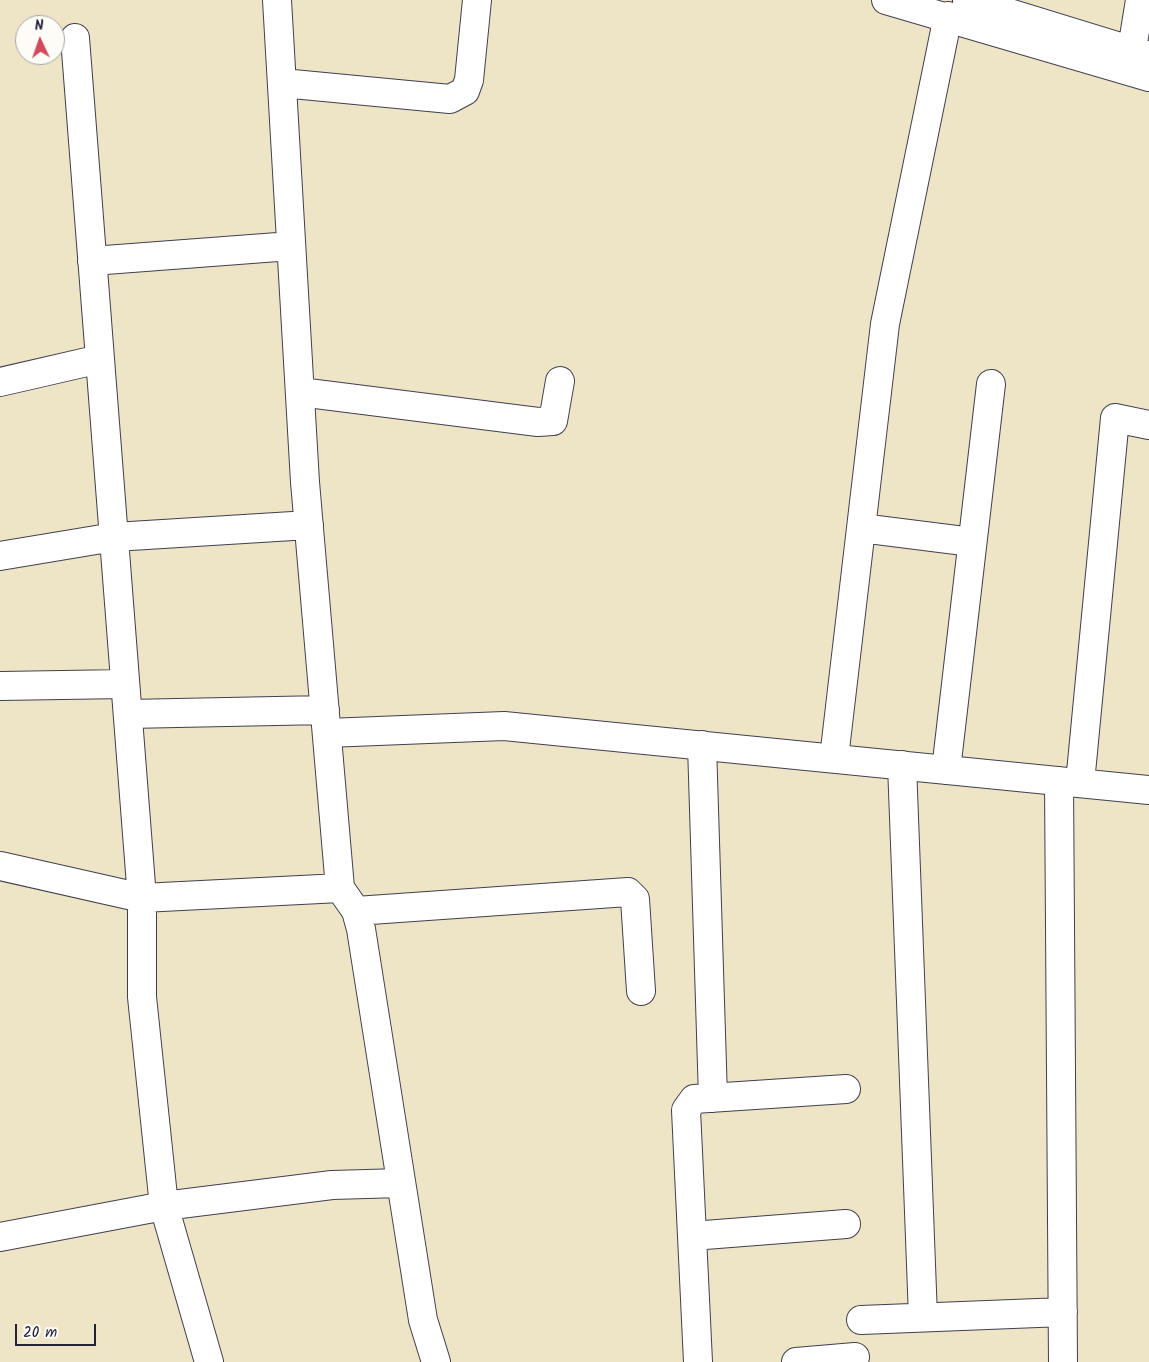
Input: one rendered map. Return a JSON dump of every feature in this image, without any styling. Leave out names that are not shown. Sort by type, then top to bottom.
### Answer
[{"type":"street","points":[[277,0],[309,525],[340,888],[356,911],[360,929],[423,1320],[436,1362]]},
{"type":"street","points":[[282,83],[450,99],[465,92],[469,80],[477,0]]},
{"type":"street","points":[[886,0],[958,8],[1140,64],[1140,0]]},
{"type":"street","points":[[834,758],[885,324],[958,8]]},
{"type":"street","points":[[75,38],[142,898],[142,997],[164,1206],[209,1362]]},
{"type":"street","points":[[92,262],[291,246]]},
{"type":"street","points":[[0,382],[100,359]]},
{"type":"street","points":[[300,392],[538,422],[553,421],[560,381]]},
{"type":"street","points":[[946,770],[991,384]]},
{"type":"street","points":[[1063,1362],[1070,782],[1115,418],[1149,425]]},
{"type":"street","points":[[0,556],[114,537],[309,525]]},
{"type":"street","points":[[860,528],[972,542]]},
{"type":"street","points":[[0,686],[125,684]]},
{"type":"street","points":[[128,714],[326,722],[504,726],[1149,790]]},
{"type":"street","points":[[702,746],[713,1098]]},
{"type":"street","points":[[902,765],[923,1317]]},
{"type":"street","points":[[0,866],[142,898],[340,888]]},
{"type":"street","points":[[356,911],[628,892],[635,899],[641,991]]},
{"type":"street","points":[[698,1362],[686,1110],[694,1099],[846,1089]]},
{"type":"street","points":[[0,1237],[164,1206],[332,1185],[401,1183]]},
{"type":"street","points":[[692,1236],[846,1224]]},
{"type":"street","points":[[861,1320],[1063,1312]]},
{"type":"street","points":[[796,1362],[855,1357]]}]
